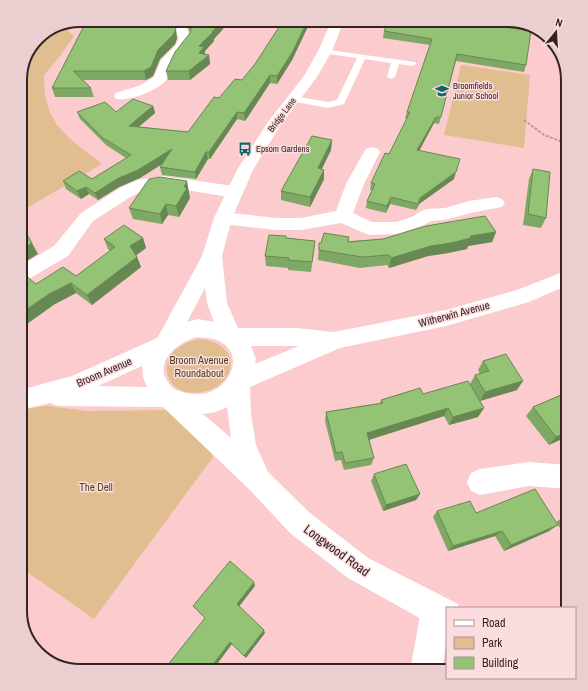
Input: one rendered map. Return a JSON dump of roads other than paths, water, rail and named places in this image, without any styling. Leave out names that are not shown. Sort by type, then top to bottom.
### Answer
[{"type":"street","points":[[121,96],[146,88],[160,79],[168,60],[182,46],[186,38],[180,27]]},
{"type":"street","name":"Bridge Lane","points":[[164,344],[212,256],[223,218],[245,170],[266,136],[310,77],[325,51],[335,27]]},
{"type":"street","points":[[343,216],[355,184],[372,152]]},
{"type":"street","points":[[27,271],[61,251],[87,217],[126,192],[143,184],[163,181],[234,192]]},
{"type":"street","points":[[458,191],[469,207]]},
{"type":"street","points":[[223,218],[276,224],[301,224],[343,216],[369,229],[397,228],[418,221],[428,215],[445,214],[469,207],[496,203]]},
{"type":"street","name":"Bridge Lane","points":[[212,256],[217,303],[232,336]]},
{"type":"street","name":"Witherwin Avenue","points":[[239,383],[337,340],[446,318],[522,296],[561,280]]},
{"type":"street","points":[[198,328],[220,330],[232,336],[238,342],[243,351],[245,361],[244,371],[239,383],[221,398],[208,403],[195,405],[182,404],[169,398],[160,390],[154,378],[153,365],[157,353],[164,344],[175,335],[198,328]]},
{"type":"street","name":"Witherwin Avenue","points":[[232,336],[296,337],[337,340]]},
{"type":"street","name":"Broom Avenue","points":[[44,396],[86,380],[164,344]]},
{"type":"street","name":"Longwood Road","points":[[239,383],[239,414],[244,445],[259,481]]},
{"type":"street","name":"Broom Avenue","points":[[27,399],[44,396],[169,398]]},
{"type":"street","name":"Longwood Road","points":[[169,398],[259,481],[300,523],[358,568],[441,613]]},
{"type":"street","points":[[480,482],[530,474],[561,476]]},
{"type":"street","points":[[428,664],[441,613]]},
{"type":"lane","points":[[325,51],[412,64]]},
{"type":"lane","points":[[294,99],[328,105],[341,102],[362,56]]},
{"type":"lane","points":[[391,77],[396,61]]},
{"type":"place","name":"Broomfields Junior School","points":[[442,91]]},
{"type":"place","name":"Epsom Gardens","points":[[245,149]]},
{"type":"park label","name":"Broom Avenue Roundabout","points":[[199,366]]},
{"type":"park label","name":"The Dell","points":[[96,487]]}]
